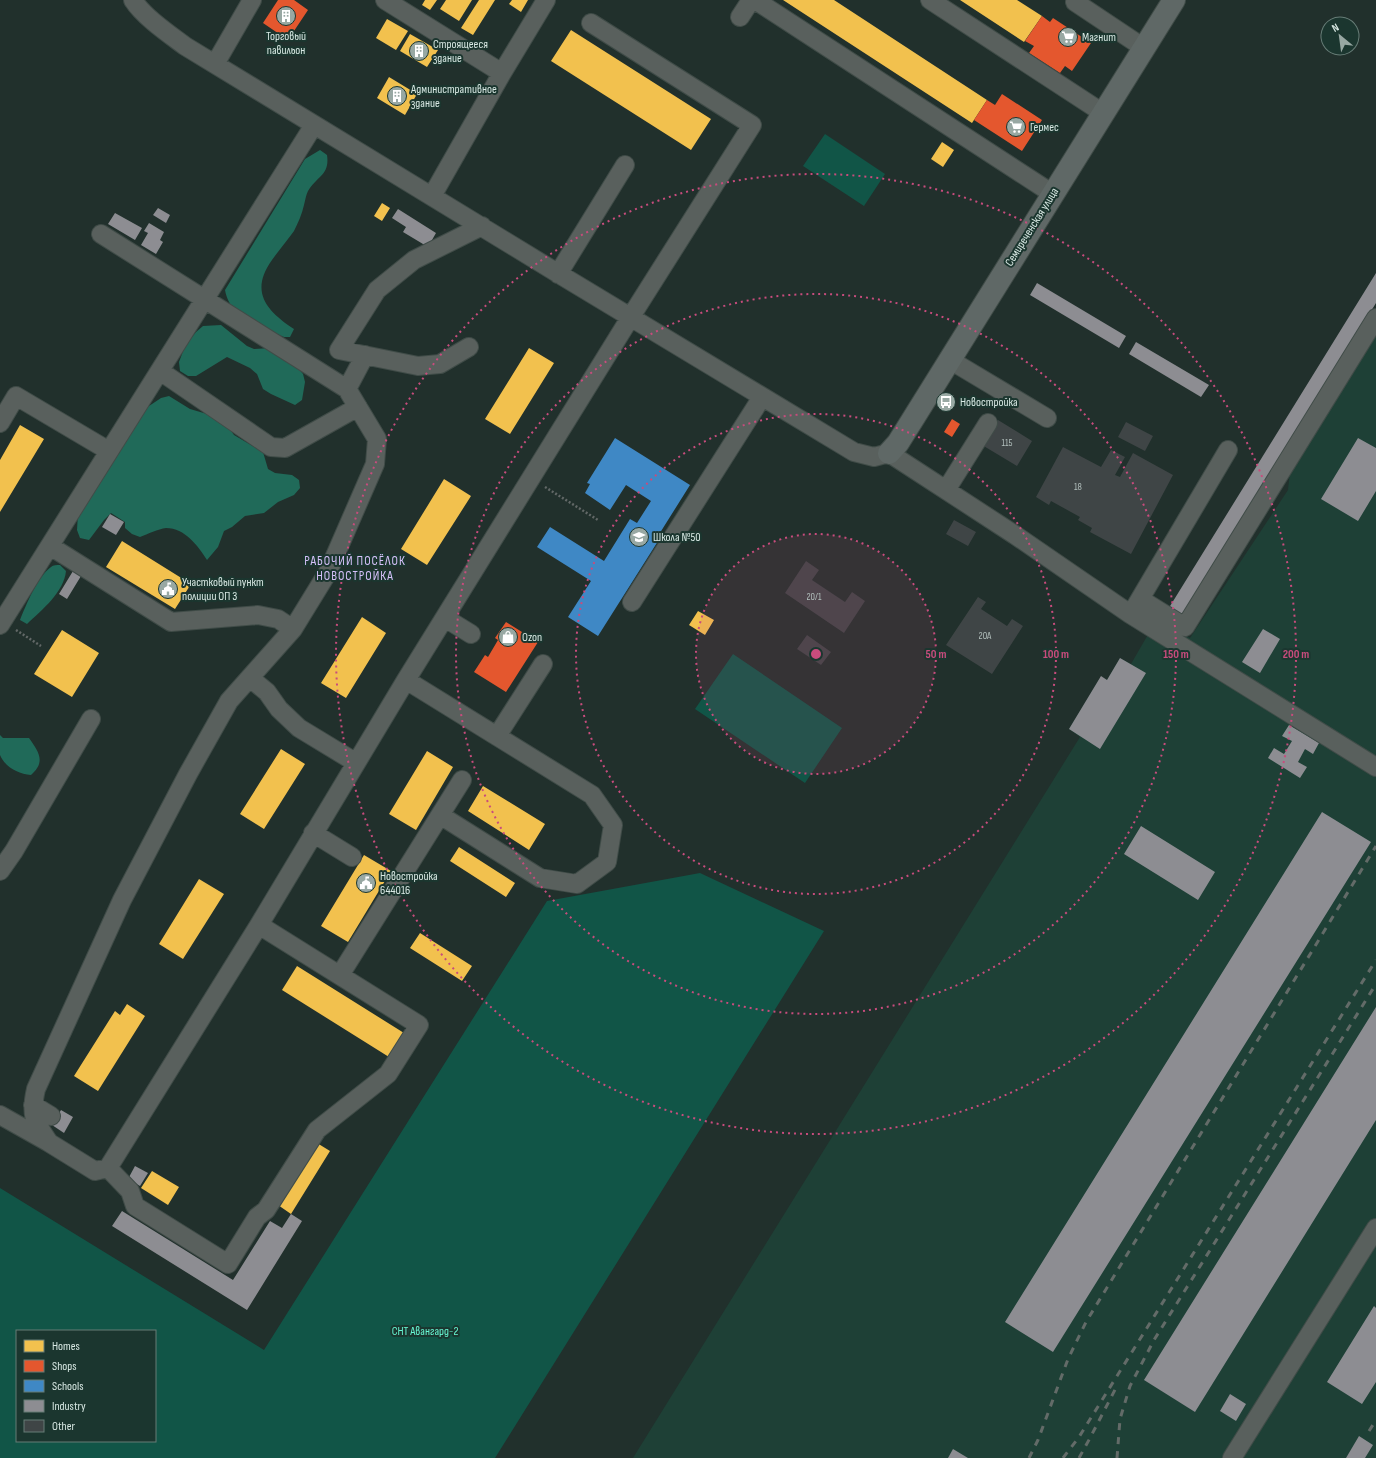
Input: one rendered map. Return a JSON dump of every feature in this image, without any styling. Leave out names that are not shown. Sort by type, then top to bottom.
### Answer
[{"type":"main road","name":"Семиреченская улица","points":[[889,453],[898,443],[1174,0]]},
{"type":"street","points":[[215,64],[252,0]]},
{"type":"street","points":[[385,0],[502,73]]},
{"type":"street","points":[[432,196],[502,73],[546,0]]},
{"type":"street","points":[[740,17],[751,0]]},
{"type":"street","points":[[755,0],[1053,194]]},
{"type":"street","points":[[930,0],[1103,113]]},
{"type":"street","points":[[133,2],[163,29],[185,46],[482,226],[630,318],[854,452],[874,457],[889,453],[1015,535],[1130,614],[1376,767]]},
{"type":"street","points":[[1075,2],[1144,48]]},
{"type":"street","points":[[0,1115],[95,1171],[108,1168],[259,924],[406,680],[630,318],[752,125],[591,23]]},
{"type":"street","points":[[2,620],[314,125]]},
{"type":"street","points":[[558,274],[625,165]]},
{"type":"street","points":[[469,347],[440,364],[418,366],[339,350],[377,290],[414,260],[482,226]]},
{"type":"street","points":[[48,1142],[36,1123],[32,1105],[36,1089],[122,900],[188,774],[229,701],[293,629],[328,572],[375,464],[377,439],[347,389],[101,234]]},
{"type":"street","points":[[1140,599],[1186,627],[1376,318]]},
{"type":"street","points":[[347,389],[365,355]]},
{"type":"street","points":[[950,360],[1048,418]]},
{"type":"street","points":[[160,371],[271,447],[285,448],[358,407]]},
{"type":"street","points":[[0,423],[16,396],[108,451]]},
{"type":"street","points":[[632,602],[762,397]]},
{"type":"street","points":[[946,490],[988,422]]},
{"type":"street","points":[[1130,614],[1228,450]]},
{"type":"street","points":[[50,546],[171,622],[258,615],[278,619],[293,629]]},
{"type":"street","points":[[445,618],[471,634]]},
{"type":"street","points":[[497,736],[543,664]]},
{"type":"street","points":[[250,678],[267,692],[279,709],[299,728],[356,762]]},
{"type":"street","points":[[406,680],[592,795],[613,825],[607,862],[577,884],[540,878],[440,815]]},
{"type":"street","points":[[0,870],[14,851],[92,719]]},
{"type":"street","points":[[340,975],[462,780]]},
{"type":"street","points":[[313,833],[352,857]]},
{"type":"street","points":[[108,1168],[130,1190],[135,1206],[228,1264],[257,1217],[266,1210],[317,1130],[388,1074],[419,1025],[259,924]]},
{"type":"street","points":[[32,1105],[51,1116]]},
{"type":"street","points":[[1232,1458],[1376,1228]]},
{"type":"path","points":[[531,478],[598,520]]},
{"type":"path","points":[[2,620],[41,646]]},
{"type":"shaded area","points":[[1376,336],[1376,1458],[633,1458],[1080,737],[1069,729],[1101,677],[1107,680],[1120,658],[1131,664],[1157,619],[1190,638],[1288,490],[1290,472]]},
{"type":"green space","points":[[825,134],[885,174],[864,206],[803,166]]},
{"type":"green space","points":[[320,150],[327,155],[327,167],[308,191],[301,215],[294,231],[265,271],[262,282],[264,300],[269,308],[294,329],[290,337],[284,337],[257,325],[240,315],[228,300],[225,290],[305,159]]},
{"type":"green space","points":[[221,325],[247,346],[254,349],[271,348],[283,359],[298,368],[303,374],[305,382],[302,400],[295,405],[271,394],[263,389],[257,374],[250,368],[227,357],[196,376],[188,376],[180,371],[179,362],[185,346],[196,332],[203,326]]},
{"type":"green space","points":[[169,396],[190,409],[207,414],[229,428],[234,435],[263,452],[268,469],[275,473],[292,475],[299,480],[300,488],[294,495],[278,502],[264,513],[245,516],[232,527],[224,531],[218,547],[207,560],[195,544],[185,534],[179,531],[166,528],[156,530],[140,537],[132,534],[125,528],[125,522],[111,513],[89,540],[80,538],[77,530],[78,513],[146,408],[161,398]]},
{"type":"green space","points":[[60,565],[66,571],[57,593],[27,624],[20,620],[33,591],[46,571],[52,566]]},
{"type":"green space","points":[[733,654],[842,728],[805,783],[695,709]]},
{"type":"green space","points":[[0,735],[3,738],[29,738],[38,752],[40,761],[36,770],[31,775],[12,769],[5,763],[0,755]]},
{"type":"green space","name":"СНТ Авангард-2","points":[[700,873],[824,931],[495,1458],[0,1458],[0,1188],[264,1350],[547,901]]},
{"type":"building: Homes","points":[[425,0],[437,0],[430,10],[422,5]]},
{"type":"building: Homes","points":[[446,0],[472,0],[459,21],[440,9]]},
{"type":"building: Homes","points":[[479,0],[495,0],[473,35],[461,28]]},
{"type":"building: Homes","points":[[512,0],[528,0],[521,12],[509,4]]},
{"type":"building: Homes","points":[[783,0],[834,0],[987,100],[972,123]]},
{"type":"building: Homes","points":[[960,0],[1017,0],[1042,16],[1024,42]]},
{"type":"building: Homes","name":"Строящееся здание","points":[[387,19],[408,31],[396,50],[376,38]]},
{"type":"building: Homes","points":[[571,30],[711,119],[691,150],[551,61]]},
{"type":"building: Homes","name":"Строящееся здание","points":[[410,34],[438,50],[427,67],[400,51]]},
{"type":"building: Homes","name":"Административное здание","points":[[389,77],[417,94],[405,115],[377,98]]},
{"type":"building: Homes","points":[[942,142],[954,150],[943,167],[931,159]]},
{"type":"building: Homes","points":[[382,203],[390,208],[382,221],[374,216]]},
{"type":"building: Homes","points":[[529,348],[554,363],[510,434],[485,419]]},
{"type":"building: Homes","points":[[20,425],[44,439],[0,512],[0,460]]},
{"type":"building: Homes","points":[[444,479],[471,496],[427,565],[401,549]]},
{"type":"building: Homes","points":[[122,541],[191,584],[175,609],[106,567]]},
{"type":"building: Homes","points":[[698,611],[714,620],[705,635],[689,625]]},
{"type":"building: Homes","points":[[362,617],[386,633],[346,698],[321,683]]},
{"type":"building: Homes","points":[[62,630],[99,653],[72,697],[34,674]]},
{"type":"building: Homes","points":[[281,749],[305,764],[264,829],[240,814]]},
{"type":"building: Homes","points":[[427,751],[453,767],[416,830],[389,814]]},
{"type":"building: Homes","points":[[483,786],[545,824],[529,850],[468,811]]},
{"type":"building: Homes","points":[[459,847],[515,883],[506,897],[450,861]]},
{"type":"building: Homes","points":[[364,855],[391,871],[348,942],[321,926]]},
{"type":"building: Homes","points":[[199,879],[224,894],[183,959],[159,944]]},
{"type":"building: Homes","points":[[420,933],[472,966],[462,981],[410,948]]},
{"type":"building: Homes","points":[[297,966],[404,1033],[389,1057],[282,990]]},
{"type":"building: Homes","points":[[127,1004],[145,1016],[98,1091],[74,1076],[115,1011],[120,1015]]},
{"type":"building: Homes","points":[[317,1143],[330,1151],[291,1214],[278,1205]]},
{"type":"building: Homes","points":[[152,1171],[179,1187],[168,1205],[141,1188]]},
{"type":"building: Shops","name":"Торговый павильон","points":[[278,0],[294,0],[308,10],[288,40],[263,23]]},
{"type":"building: Shops","points":[[1042,16],[1050,22],[1053,18],[1091,43],[1072,71],[1065,66],[1060,73],[1029,53],[1034,46],[1025,41]]},
{"type":"building: Shops","points":[[1002,94],[1042,120],[1022,151],[974,120],[987,100],[995,105]]},
{"type":"building: Shops","points":[[952,419],[960,424],[952,437],[944,432]]},
{"type":"building: Shops","points":[[506,622],[538,642],[506,692],[474,672],[485,655],[488,657],[498,640],[495,638]]},
{"type":"building: Schools","name":"Школа №50","points":[[615,438],[690,485],[658,536],[660,538],[598,636],[568,617],[591,581],[537,547],[550,527],[604,561],[630,519],[637,523],[651,501],[626,485],[610,510],[585,493],[590,484],[587,483]]},
{"type":"building: Industry","points":[[158,208],[170,215],[166,223],[153,215]]},
{"type":"building: Industry","points":[[398,209],[436,233],[428,247],[403,232],[406,227],[392,218]]},
{"type":"building: Industry","points":[[115,213],[142,228],[135,240],[108,224]]},
{"type":"building: Industry","points":[[149,223],[164,232],[160,240],[163,242],[156,254],[141,245],[148,233],[144,231]]},
{"type":"building: Industry","points":[[1376,273],[1376,303],[1181,619],[1167,611]]},
{"type":"building: Industry","points":[[1037,283],[1126,336],[1119,348],[1030,295]]},
{"type":"building: Industry","points":[[1136,342],[1209,385],[1201,397],[1129,354]]},
{"type":"building: Industry","points":[[1358,438],[1376,448],[1376,491],[1358,521],[1321,499]]},
{"type":"building: Industry","points":[[110,514],[124,522],[116,535],[102,527]]},
{"type":"building: Industry","points":[[73,571],[81,576],[67,599],[59,594]]},
{"type":"building: Industry","points":[[1263,629],[1280,639],[1260,673],[1242,662]]},
{"type":"building: Industry","points":[[1120,658],[1146,673],[1100,749],[1069,729],[1101,676],[1107,680]]},
{"type":"building: Industry","points":[[1289,725],[1319,743],[1313,754],[1305,749],[1298,762],[1307,767],[1300,778],[1268,758],[1274,748],[1284,754],[1292,741],[1282,736]]},
{"type":"building: Industry","points":[[1322,812],[1371,842],[1053,1352],[1005,1322]]},
{"type":"building: Industry","points":[[1141,826],[1215,872],[1198,900],[1124,854]]},
{"type":"building: Industry","points":[[1376,1007],[1376,1120],[1195,1412],[1144,1380]]},
{"type":"building: Industry","points":[[61,1110],[73,1117],[64,1133],[52,1125]]},
{"type":"building: Industry","points":[[135,1166],[148,1173],[140,1186],[128,1179]]},
{"type":"building: Industry","points":[[122,1211],[233,1280],[270,1221],[282,1228],[291,1214],[302,1221],[247,1310],[112,1226]]},
{"type":"building: Industry","points":[[1374,1306],[1376,1308],[1376,1382],[1362,1404],[1327,1382]]},
{"type":"building: Industry","points":[[1230,1394],[1246,1404],[1236,1421],[1220,1411]]},
{"type":"building: Industry","points":[[1359,1436],[1373,1445],[1365,1458],[1346,1458]]},
{"type":"building: Industry","points":[[953,1449],[968,1458],[948,1458]]},
{"type":"building: Other","points":[[998,420],[1032,441],[1017,466],[982,445]]},
{"type":"building: Other","points":[[1126,422],[1153,436],[1145,451],[1118,437]]},
{"type":"building: Other","points":[[1063,447],[1101,467],[1111,450],[1125,457],[1115,475],[1120,477],[1133,453],[1173,475],[1131,554],[1090,532],[1092,528],[1078,520],[1080,517],[1051,501],[1049,505],[1036,497]]},
{"type":"building: Other","points":[[954,520],[976,532],[968,546],[946,534]]},
{"type":"building: Other","points":[[806,561],[819,570],[812,580],[845,602],[852,592],[865,601],[844,633],[785,593]]},
{"type":"building: Other","points":[[978,597],[986,602],[981,609],[1007,626],[1012,619],[1023,626],[992,674],[946,645]]},
{"type":"building: Other","points":[[807,635],[831,652],[821,665],[797,649]]},
{"type":"railway","points":[[1029,1458],[1038,1440],[1068,1359],[1086,1322],[1376,846]]},
{"type":"railway","points":[[1063,1458],[1079,1437],[1376,960]]},
{"type":"railway","points":[[1117,1458],[1120,1419],[1130,1386],[1154,1340],[1376,984]]},
{"type":"railway","points":[[1079,1458],[1118,1384]]},
{"type":"railway","points":[[1369,1431],[1376,1420]]},
{"type":"place","name":"Торговый павильон","points":[[286,16]]},
{"type":"place","name":"Магнит","points":[[1068,37]]},
{"type":"place","name":"Строящееся здание","points":[[419,51]]},
{"type":"place","name":"Административное здание","points":[[397,96]]},
{"type":"place","name":"Гермес","points":[[1016,127]]},
{"type":"place","name":"Новостройка","points":[[946,402]]},
{"type":"place","name":"Школа №50","points":[[639,537]]},
{"type":"place","name":"Участковый пункт полиции ОП 3","points":[[168,589]]},
{"type":"place","name":"Ozon","points":[[508,637]]},
{"type":"place","name":"Новостройка 644016","points":[[366,883]]},
{"type":"district","name":"РАБОЧИЙ ПОСЁЛОК НОВОСТРОЙКА","points":[[355,568]]}]
